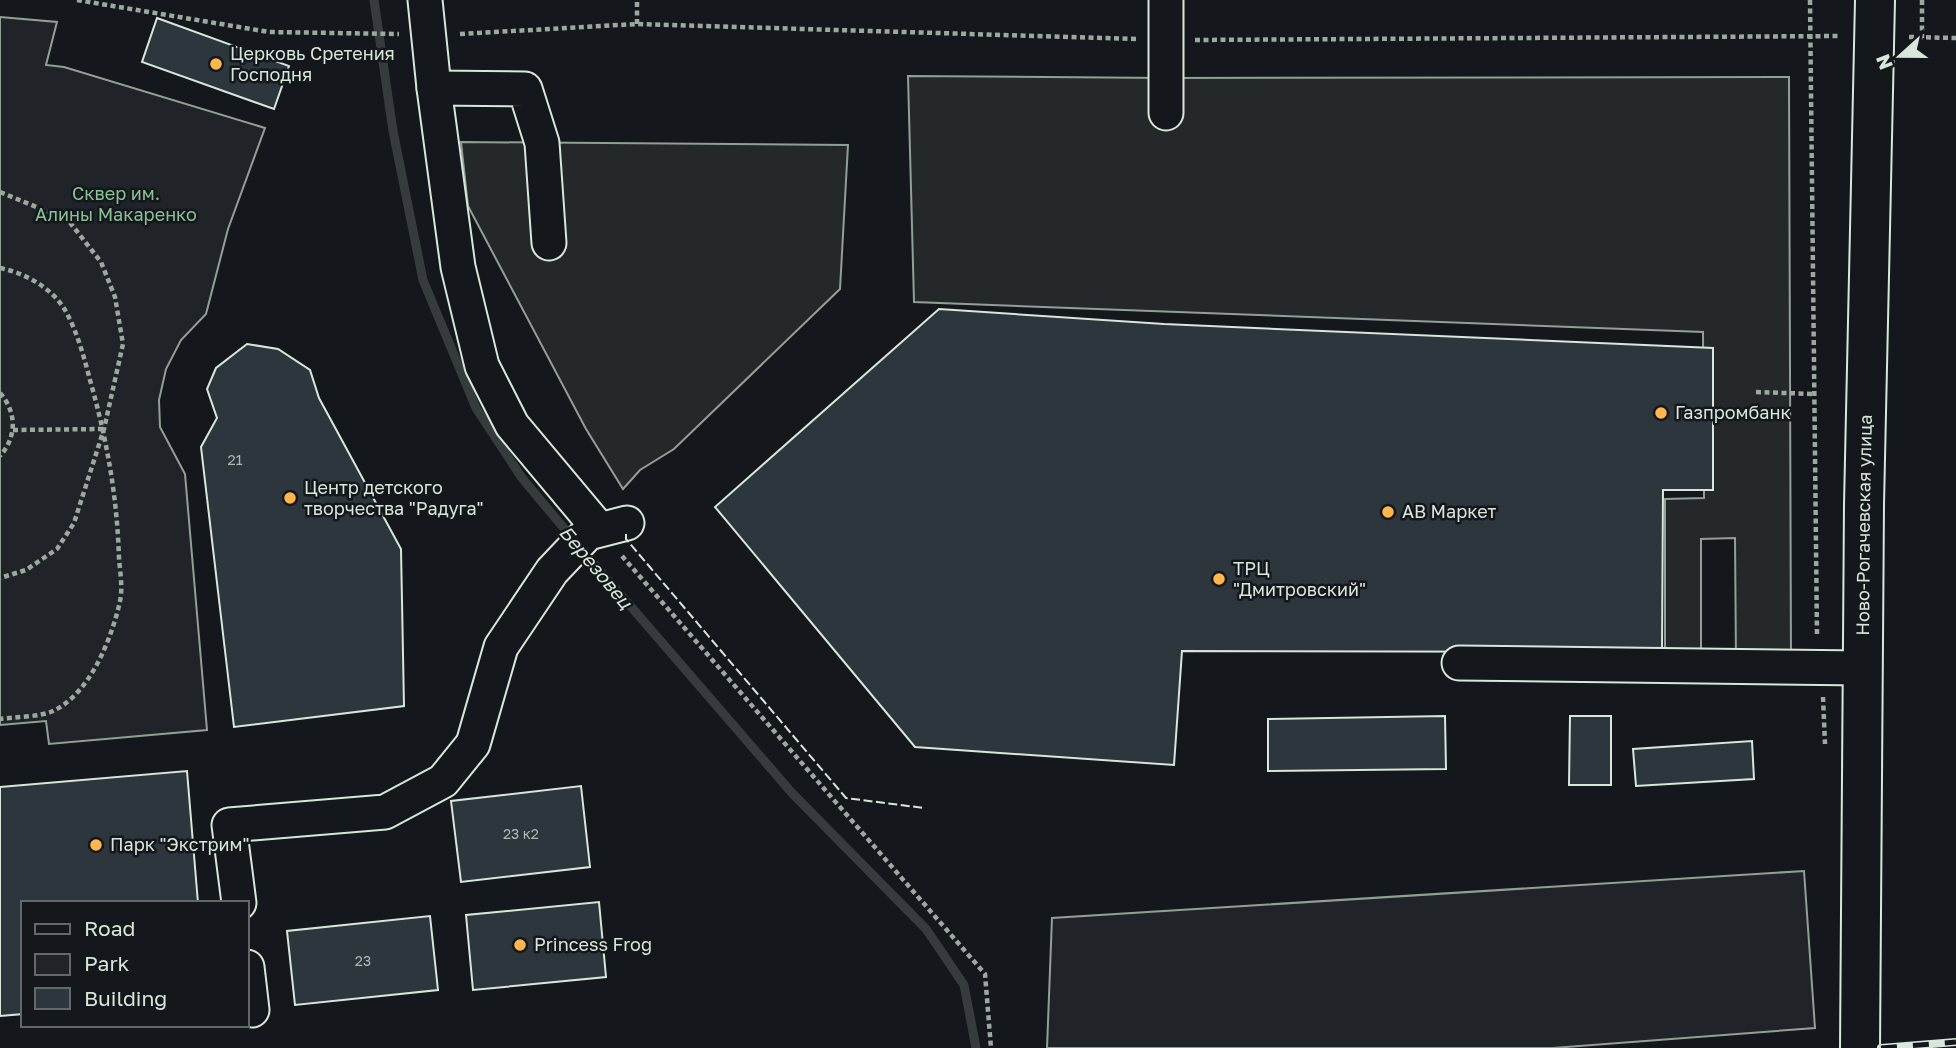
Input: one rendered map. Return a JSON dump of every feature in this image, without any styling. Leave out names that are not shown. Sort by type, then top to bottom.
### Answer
[{"type":"main road","name":"Ново-Рогачевская улица","points":[[1860,1048],[1864,505],[1876,18]]},
{"type":"lane","points":[[239,901],[229,825],[385,811],[443,781],[473,744],[500,647],[552,571],[605,528],[512,425],[482,366],[458,267],[425,0]]},
{"type":"lane","points":[[1166,0],[1166,113]]},
{"type":"lane","points":[[434,88],[525,89],[542,143],[549,243]]},
{"type":"lane","points":[[1458,663],[1863,668]]},
{"type":"lane","points":[[248,976],[252,1010]]},
{"type":"path","points":[[77,0],[269,32],[393,34]]},
{"type":"path","points":[[637,24],[638,0]]},
{"type":"path","points":[[1810,0],[1817,667]]},
{"type":"path","points":[[1922,0],[1922,38]]},
{"type":"path","points":[[1876,18],[1922,38],[1956,38]]},
{"type":"path","points":[[0,192],[68,220],[101,262],[115,297],[123,344],[104,429],[74,523],[57,549],[26,569],[0,578]]},
{"type":"path","points":[[0,268],[14,271],[44,287],[65,309],[83,354],[104,429],[118,527],[121,598],[105,652],[84,683],[52,712],[0,719]]},
{"type":"path","points":[[1756,392],[1814,394]]},
{"type":"path","points":[[0,393],[13,414],[13,430],[9,444],[0,456]]},
{"type":"path","points":[[13,430],[104,429]]},
{"type":"path","points":[[605,528],[985,974],[991,1048]]},
{"type":"green space","name":"Сквер им. Алины Макаренко","points":[[0,17],[57,22],[46,65],[64,67],[265,128],[228,229],[206,314],[181,340],[166,369],[159,400],[160,427],[185,474],[207,730],[49,744],[46,721],[0,725]]},
{"type":"green space","points":[[1804,871],[1815,1028],[1553,1048],[1047,1048],[1052,918]]},
{"type":"shaded area","points":[[908,76],[1789,77],[1791,662],[1736,662],[1735,538],[1701,539],[1701,658],[1665,658],[1665,499],[1704,498],[1703,332],[914,302]]},
{"type":"shaded area","points":[[461,142],[848,145],[840,289],[674,449],[640,470],[623,489],[586,429],[468,206]]},
{"type":"building","name":"Церковь Сретения Господня","points":[[157,18],[289,66],[274,109],[142,62]]},
{"type":"building","name":"ТРЦ \"Дмитровский\"","points":[[939,309],[1164,324],[1713,348],[1713,490],[1663,490],[1662,652],[1182,651],[1174,765],[915,747],[715,507]]},
{"type":"building","name":"Центр детского творчества \"Радуга\"","points":[[247,344],[278,349],[310,370],[319,398],[401,549],[404,706],[234,727],[201,447],[217,418],[207,389],[216,368]]},
{"type":"building","points":[[1445,716],[1446,769],[1268,771],[1268,719]]},
{"type":"building","points":[[1570,716],[1611,716],[1611,785],[1569,785]]},
{"type":"building","points":[[1752,741],[1754,779],[1636,786],[1633,749]]},
{"type":"building","name":"Парк \"Экстрим\"","points":[[187,771],[198,901],[21,901],[21,1014],[0,1016],[0,787]]},
{"type":"building","points":[[581,786],[590,867],[461,882],[451,801]]},
{"type":"building","points":[[599,902],[606,977],[473,990],[466,915]]},
{"type":"building","points":[[430,916],[438,990],[295,1005],[287,931]]},
{"type":"waterway","name":"Березовец","points":[[374,0],[393,131],[423,280],[476,408],[522,478],[573,539]]},
{"type":"waterway","name":"Березовец","points":[[582,550],[792,793],[926,929],[964,985],[976,1048]]},
{"type":"railway","points":[[1881,1048],[1956,1042]]},
{"type":"fence","points":[[626,534],[626,539],[846,798],[924,808]]},
{"type":"place","name":"Церковь Сретения Господня","points":[[216,64]]},
{"type":"place","name":"Газпромбанк","points":[[1661,413]]},
{"type":"place","name":"Центр детского творчества \"Радуга\"","points":[[290,498]]},
{"type":"place","name":"АВ Маркет","points":[[1388,512]]},
{"type":"place","name":"ТРЦ \"Дмитровский\"","points":[[1219,579]]},
{"type":"place","name":"Парк \"Экстрим\"","points":[[96,845]]},
{"type":"place","name":"Princess Frog","points":[[520,945]]}]
